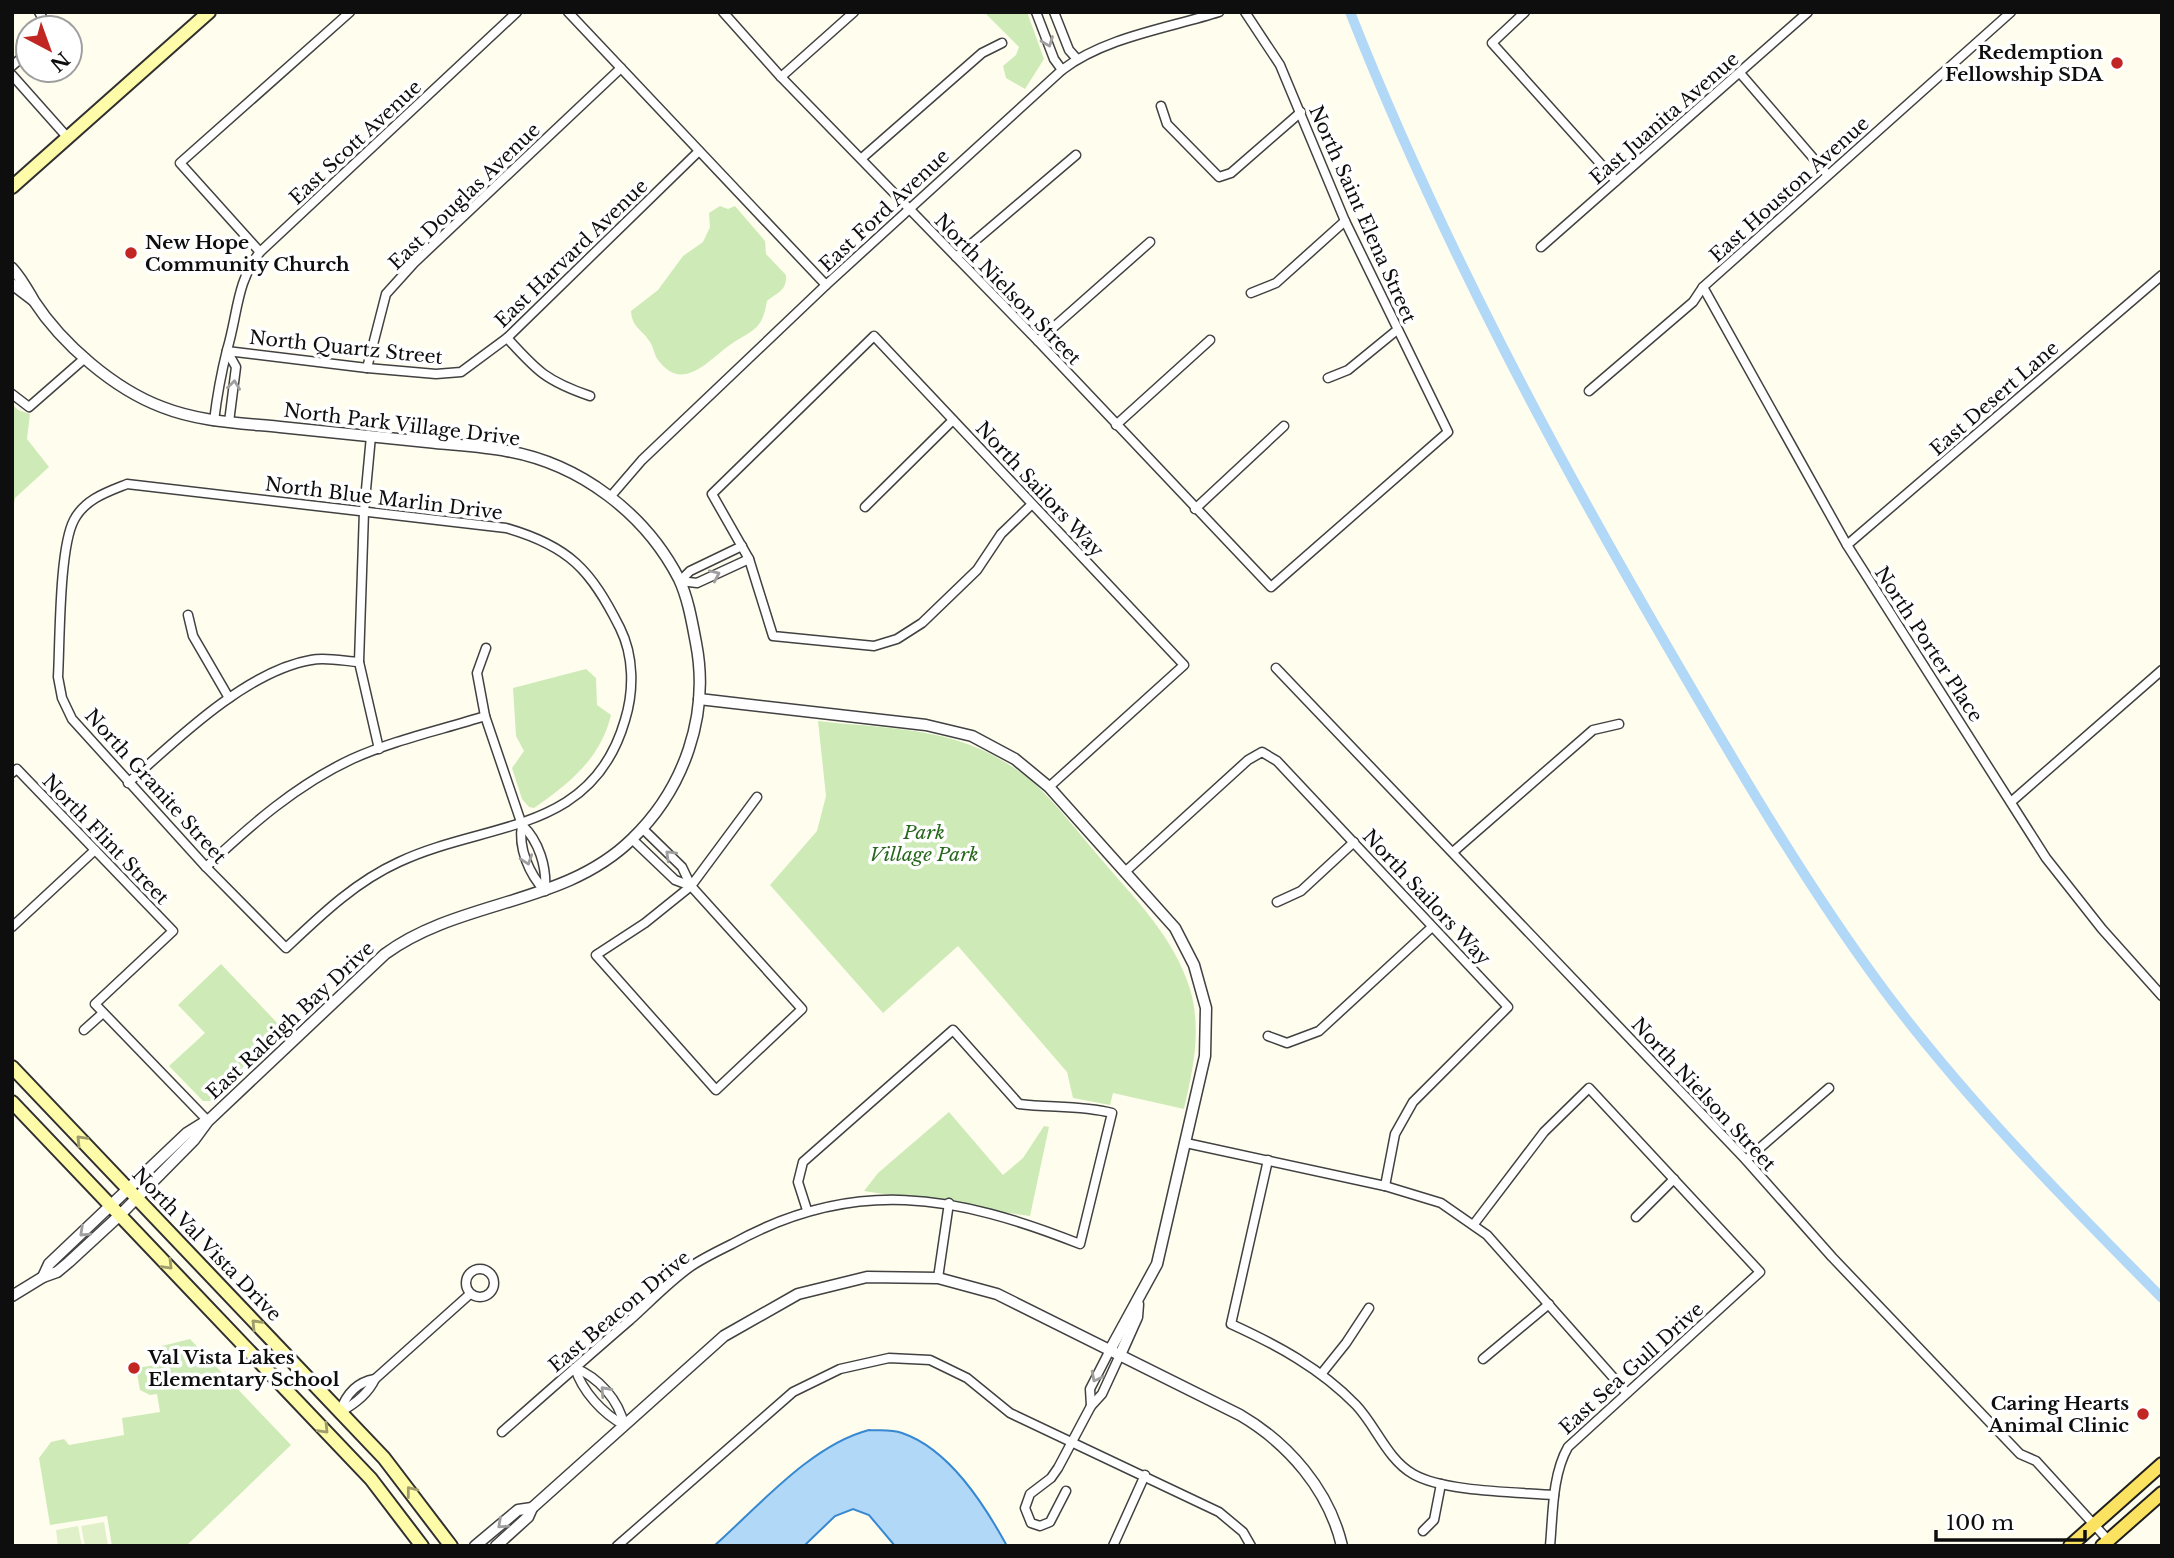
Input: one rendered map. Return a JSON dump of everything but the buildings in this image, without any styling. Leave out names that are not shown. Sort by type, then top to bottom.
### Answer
[{"type":"main road","points":[[12,187],[209,12]]},
{"type":"main road","name":"North Val Vista Drive","points":[[12,1067],[402,1479],[451,1546]]},
{"type":"main road","points":[[12,1102],[371,1479],[422,1546]]},
{"type":"main road","points":[[2074,1543],[2162,1464]]},
{"type":"main road","points":[[2105,1543],[2162,1493]]},
{"type":"street","points":[[260,252],[180,163],[350,12]]},
{"type":"street","name":"East Scott Avenue","points":[[214,421],[221,366],[227,351],[238,292],[249,266],[260,252],[517,12]]},
{"type":"street","points":[[568,12],[826,285]]},
{"type":"street","name":"North Nielson Street","points":[[723,12],[781,78],[862,158],[1271,587]]},
{"type":"street","points":[[781,78],[854,12]]},
{"type":"street","points":[[1036,12],[1054,59],[1062,70]]},
{"type":"street","points":[[1054,12],[1069,50],[1077,60]]},
{"type":"street","name":"East Ford Avenue","points":[[611,496],[642,460],[826,285],[1062,70],[1077,60],[1110,46],[1219,12]]},
{"type":"street","name":"North Saint Elena Street","points":[[1245,12],[1280,65],[1345,221],[1448,432],[1271,587]]},
{"type":"street","points":[[1525,12],[1492,43],[1616,181]]},
{"type":"street","name":"East Juanita Avenue","points":[[1541,247],[1808,12]]},
{"type":"street","name":"East Houston Avenue","points":[[1589,390],[1693,302],[1703,287],[2011,12]]},
{"type":"street","points":[[862,158],[982,53],[1002,43]]},
{"type":"street","name":"East Douglas Avenue","points":[[367,368],[386,294],[414,263],[621,68]]},
{"type":"street","points":[[1740,73],[1827,174]]},
{"type":"street","points":[[12,75],[68,138]]},
{"type":"street","points":[[1161,106],[1167,124],[1219,177],[1231,173],[1301,112]]},
{"type":"street","name":"East Harvard Avenue","points":[[461,372],[507,338],[699,151]]},
{"type":"street","points":[[956,257],[1076,155]]},
{"type":"street","points":[[1251,293],[1276,284],[1345,221]]},
{"type":"street","points":[[1038,341],[1150,242]]},
{"type":"street","name":"North Park Village Drive","points":[[12,268],[27,285],[34,300]]},
{"type":"street","name":"East Desert Lane","points":[[1847,545],[2162,275]]},
{"type":"street","name":"North Park Village Drive","points":[[12,285],[34,300],[85,358],[121,386],[149,402],[188,416],[214,421],[509,451],[562,467],[611,496],[653,538],[680,581],[698,652],[699,699]]},
{"type":"street","name":"North Porter Place","points":[[1703,287],[1847,545],[2011,802],[2062,878],[2102,929],[2162,996]]},
{"type":"street","points":[[1328,378],[1348,370],[1397,330]]},
{"type":"street","name":"North Sailors Way","points":[[742,546],[712,494],[874,336],[1184,665],[1049,787]]},
{"type":"street","points":[[507,338],[540,374],[557,385],[590,396]]},
{"type":"street","points":[[1116,425],[1210,340]]},
{"type":"street","name":"East Scott Avenue","points":[[227,351],[236,367],[229,422]]},
{"type":"street","name":"North Quartz Street","points":[[227,351],[367,368],[436,374],[461,372]]},
{"type":"street","points":[[12,394],[29,407],[85,358]]},
{"type":"street","points":[[865,507],[953,420]]},
{"type":"street","points":[[1195,509],[1284,426]]},
{"type":"street","points":[[371,436],[364,510],[359,662],[379,749]]},
{"type":"street","name":"North Blue Marlin Drive","points":[[127,484],[506,528],[544,539],[580,565],[608,605],[628,643],[632,697],[620,737],[599,774],[563,805],[522,825],[400,861],[333,904],[286,947]]},
{"type":"street","name":"North Granite Street","points":[[127,484],[93,498],[74,519],[66,547],[58,677],[62,698],[72,719],[128,783],[206,867],[286,947]]},
{"type":"street","points":[[680,581],[690,571],[742,546],[750,559],[773,636],[874,646],[897,639],[922,623],[977,570],[1001,534],[1032,503]]},
{"type":"street","points":[[680,581],[696,583],[750,559]]},
{"type":"street","points":[[188,615],[192,636],[229,698]]},
{"type":"street","points":[[486,648],[477,673],[485,716],[522,825],[533,836],[546,876],[545,891]]},
{"type":"street","points":[[128,783],[184,733],[229,698],[282,668],[312,659],[359,662]]},
{"type":"street","name":"North Nielson Street","points":[[1276,668],[1746,1160],[1832,1257],[2020,1454],[2036,1461],[2094,1525],[2105,1543]]},
{"type":"street","points":[[2011,802],[2162,670]]},
{"type":"street","points":[[699,699],[951,729],[972,736],[1005,754],[1049,787],[1175,928],[1194,965],[1206,1008],[1205,1056],[1161,1249],[1138,1304],[1127,1315],[1115,1352],[1090,1389],[1091,1406],[1073,1445],[1051,1478],[1030,1494],[1025,1508],[1031,1523],[1040,1526],[1050,1522],[1066,1491]]},
{"type":"street","name":"East Raleigh Bay Drive","points":[[12,1296],[43,1277],[49,1264],[116,1210],[194,1140],[208,1121],[360,975],[398,944],[438,924],[545,891],[595,868],[632,839],[672,790],[686,762],[699,699]]},
{"type":"street","points":[[206,867],[274,806],[338,766],[379,749],[485,716]]},
{"type":"street","points":[[1453,852],[1593,730],[1619,724]]},
{"type":"street","name":"North Sailors Way","points":[[1126,871],[1248,760],[1262,752],[1277,761],[1508,1007],[1413,1102],[1401,1118],[1385,1186]]},
{"type":"street","name":"North Flint Street","points":[[14,771],[173,931],[95,1004],[103,1013]]},
{"type":"street","points":[[642,828],[682,867],[691,886],[802,1009],[716,1090],[596,955],[645,923],[691,886],[757,797]]},
{"type":"street","points":[[522,825],[520,838],[533,878],[545,891]]},
{"type":"street","points":[[632,839],[675,880],[691,886]]},
{"type":"street","points":[[1277,902],[1301,891],[1354,842]]},
{"type":"street","points":[[12,927],[95,850]]},
{"type":"street","points":[[1268,1036],[1287,1043],[1319,1031],[1432,927]]},
{"type":"street","points":[[84,1030],[103,1013],[208,1121]]},
{"type":"street","name":"East Beacon Drive","points":[[502,1432],[690,1267],[751,1233],[807,1210],[859,1201],[909,1199],[949,1203],[990,1212],[1080,1244],[1112,1112],[1080,1105],[1055,1109],[1019,1104],[953,1030],[803,1162],[798,1182],[807,1210]]},
{"type":"street","points":[[1474,1224],[1544,1132],[1589,1088],[1674,1179],[1636,1217]]},
{"type":"street","points":[[1746,1160],[1829,1088]]},
{"type":"street","points":[[1186,1143],[1385,1186],[1441,1203],[1474,1224],[1627,1393]]},
{"type":"street","points":[[1268,1160],[1231,1324],[1269,1341],[1322,1373],[1368,1419],[1394,1458],[1413,1474],[1441,1484],[1554,1496]]},
{"type":"street","name":"East Sea Gull Drive","points":[[1550,1546],[1554,1496],[1561,1458],[1568,1447],[1760,1272],[1674,1179]]},
{"type":"street","points":[[938,1278],[949,1203]]},
{"type":"street","points":[[496,1546],[528,1517],[532,1507],[724,1336],[798,1294],[867,1277],[938,1278],[997,1294],[1240,1415],[1271,1435],[1311,1479],[1332,1516],[1342,1546]]},
{"type":"street","points":[[340,1412],[371,1388],[375,1379],[470,1294]]},
{"type":"street","points":[[1483,1359],[1549,1304]]},
{"type":"street","points":[[1322,1373],[1369,1308]]},
{"type":"street","points":[[617,1546],[793,1392],[840,1369],[889,1358],[930,1360],[967,1378],[1010,1413],[1219,1512],[1243,1532],[1251,1546]]},
{"type":"street","points":[[575,1368],[590,1374],[621,1409],[624,1425]]},
{"type":"street","points":[[575,1368],[579,1382],[612,1419],[624,1425]]},
{"type":"street","points":[[1113,1546],[1144,1475]]},
{"type":"street","points":[[1423,1531],[1434,1520],[1441,1484]]},
{"type":"street","points":[[475,1546],[518,1510],[532,1507]]},
{"type":"green space","points":[[984,12],[1027,12],[1044,59],[1025,89],[1006,78],[1003,66],[1016,55],[1019,47]]},
{"type":"green space","points":[[720,206],[728,209],[735,206],[765,241],[766,254],[786,275],[785,285],[767,301],[762,319],[754,330],[693,372],[674,373],[665,368],[656,357],[650,342],[635,325],[631,311],[658,290],[683,256],[703,242],[710,227],[709,213]]},
{"type":"green space","points":[[12,404],[18,410],[30,414],[27,439],[49,467],[15,498],[12,514]]},
{"type":"green space","points":[[586,669],[596,678],[597,705],[611,715],[606,730],[600,744],[582,769],[534,808],[529,807],[522,799],[512,768],[524,751],[516,736],[513,688]]},
{"type":"green space","name":"Park Village Park","points":[[818,721],[933,734],[970,745],[1020,772],[1051,801],[1152,919],[1183,970],[1194,1004],[1196,1034],[1184,1109],[1113,1093],[1110,1105],[1073,1098],[1067,1072],[958,946],[883,1013],[770,885],[817,831],[826,796]]},
{"type":"green space","points":[[221,964],[283,1029],[217,1092],[212,1101],[203,1101],[169,1066],[205,1033],[178,1005]]},
{"type":"green space","points":[[949,1112],[1003,1175],[1023,1158],[1044,1126],[1049,1127],[1030,1216],[864,1191],[878,1173]]},
{"type":"green space","points":[[190,1339],[291,1445],[186,1546],[112,1546],[107,1516],[50,1525],[39,1458],[51,1442],[64,1439],[69,1445],[124,1435],[122,1418],[160,1412],[157,1394],[150,1395],[140,1390],[136,1368],[162,1364],[162,1346]]},
{"type":"green space","points":[[104,1522],[108,1546],[85,1546],[81,1526]]},
{"type":"green space","points":[[78,1526],[82,1546],[58,1546],[56,1530]]},
{"type":"water","points":[[869,1430],[902,1433],[935,1452],[964,1480],[1007,1546],[895,1546],[869,1515],[853,1509],[835,1516],[804,1546],[714,1546],[806,1463],[848,1438]]},
{"type":"waterway","points":[[1350,12],[1384,96],[1459,260],[1541,421],[1674,658],[1801,869],[1884,990],[1949,1071],[2053,1186],[2162,1298]]},
{"type":"place","name":"Redemption Fellowship SDA","points":[[2117,63]]},
{"type":"place","name":"New Hope Community Church","points":[[131,253]]},
{"type":"place","name":"Val Vista Lakes Elementary School","points":[[134,1368]]},
{"type":"place","name":"Caring Hearts Animal Clinic","points":[[2143,1414]]}]
